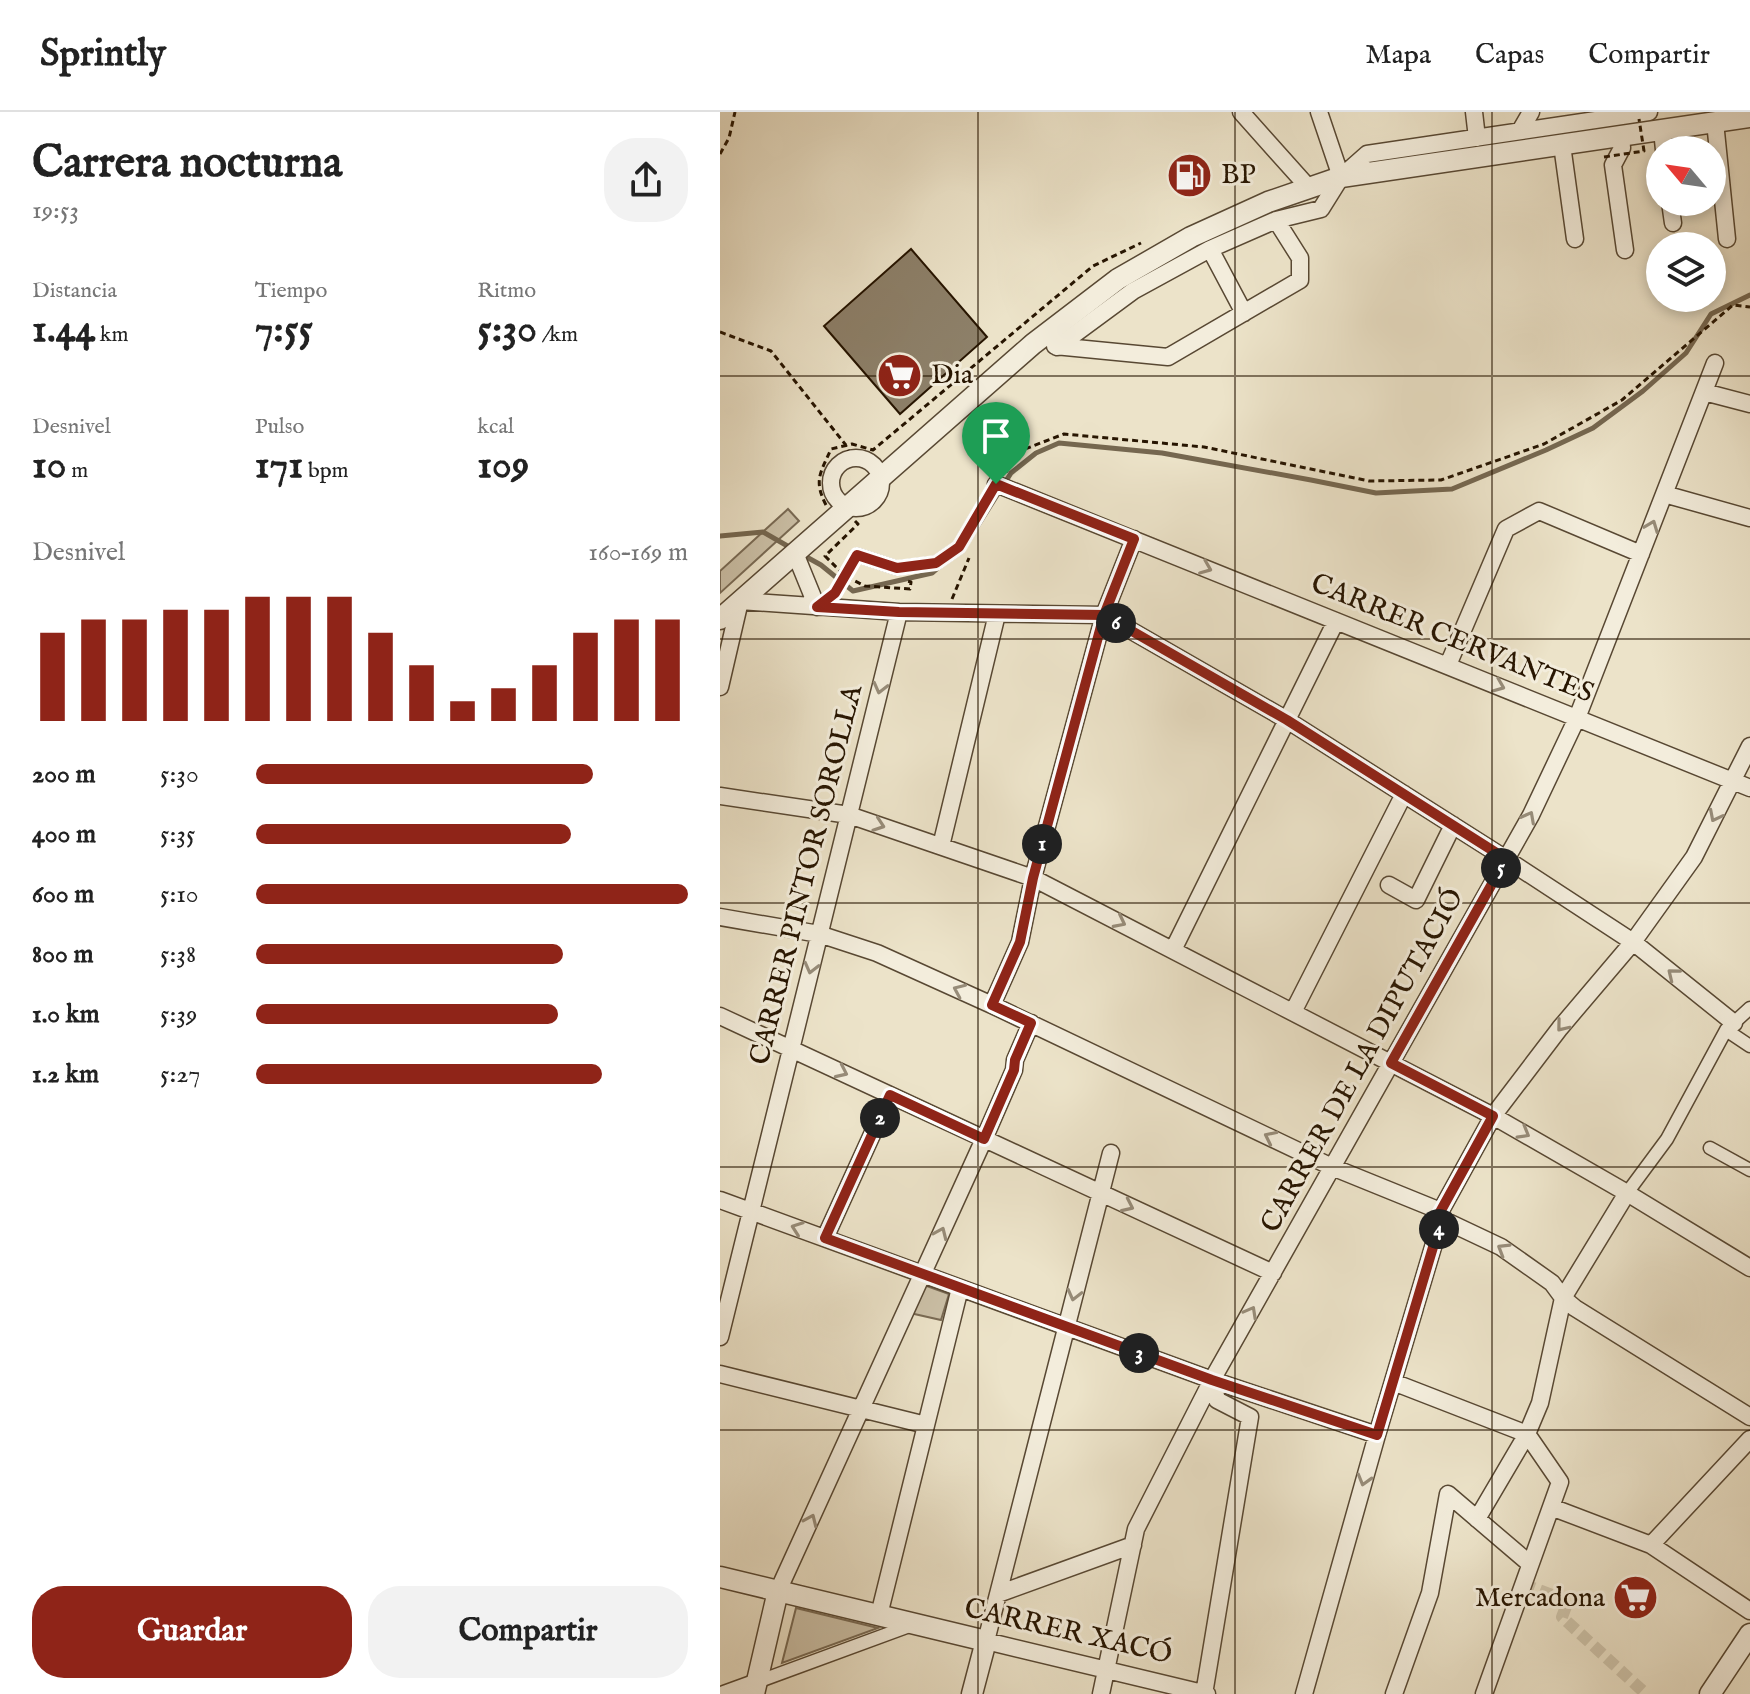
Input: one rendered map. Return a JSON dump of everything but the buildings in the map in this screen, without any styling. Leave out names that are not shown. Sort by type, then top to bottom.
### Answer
[{"type":"street","points":[[1241,112],[1309,188]]},
{"type":"street","points":[[1319,112],[1341,177]]},
{"type":"street","points":[[1474,112],[1477,138]]},
{"type":"street","points":[[1520,131],[1531,112]]},
{"type":"street","points":[[1057,347],[1133,291],[1210,249],[1276,220],[1321,209],[1341,177],[1367,154],[1646,114]]},
{"type":"street","points":[[1675,136],[1715,122],[1750,117]]},
{"type":"street","points":[[1715,122],[1727,239]]},
{"type":"street","points":[[720,619],[1033,344],[1118,279],[1191,237],[1268,202],[1341,177],[1621,136],[1646,138]]},
{"type":"street","points":[[1621,136],[1622,148],[1613,165],[1625,250]]},
{"type":"street","points":[[1562,145],[1575,239]]},
{"type":"street","points":[[1672,216],[1673,223]]},
{"type":"street","points":[[1033,344],[1168,357],[1300,280],[1300,258],[1276,220]]},
{"type":"street","points":[[1210,249],[1244,313]]},
{"type":"street","name":"CARRER DE LA DIPUTACIÓ","points":[[1101,1694],[1136,1529],[1212,1380],[1531,815],[1577,718],[1715,363]]},
{"type":"street","points":[[1704,392],[1750,404]]},
{"type":"street","points":[[845,510],[833,496],[830,481],[842,461],[852,458],[866,460],[873,465],[880,479]]},
{"type":"street","points":[[857,555],[897,568],[936,563],[959,547],[996,484]]},
{"type":"street","name":"CARRER CERVANTES","points":[[996,484],[1750,788]]},
{"type":"street","points":[[1664,494],[1750,518]]},
{"type":"street","points":[[1448,665],[1506,529],[1539,511],[1641,554]]},
{"type":"street","points":[[992,1005],[1020,942],[1033,878],[1104,615],[1134,539]]},
{"type":"street","points":[[795,553],[817,607]]},
{"type":"street","points":[[740,601],[899,612],[1104,615],[1287,720],[1633,942],[1730,1027],[1748,1049]]},
{"type":"street","points":[[720,687],[740,601]]},
{"type":"street","name":"CARRER PINTOR SOROLLA","points":[[720,1337],[899,612]]},
{"type":"street","points":[[941,846],[997,614]]},
{"type":"street","points":[[1173,950],[1336,621]]},
{"type":"street","points":[[1304,1694],[1441,1216],[1493,1116],[1560,1028],[1633,942],[1694,857],[1750,746]]},
{"type":"street","points":[[1293,1012],[1404,794]]},
{"type":"street","points":[[720,796],[849,815],[1033,878],[1493,1116],[1750,1268]]},
{"type":"street","points":[[1389,885],[1416,900],[1453,825]]},
{"type":"street","points":[[720,917],[819,934],[877,953],[1332,1167],[1433,1208],[1446,1221],[1501,1247],[1552,1283],[1575,1308],[1750,1417]]},
{"type":"street","points":[[1477,1519],[1527,1434],[1540,1403],[1563,1298],[1627,1193],[1667,1139],[1730,1027],[1750,1008]]},
{"type":"street","points":[[720,1016],[1273,1273]]},
{"type":"street","points":[[756,1688],[778,1591],[984,1139],[1031,1023]]},
{"type":"street","points":[[825,1238],[890,1095]]},
{"type":"street","points":[[1710,1148],[1750,1170]]},
{"type":"street","points":[[972,1694],[1111,1153]]},
{"type":"street","points":[[720,1200],[1212,1380],[1377,1435]]},
{"type":"street","points":[[879,1615],[960,1288]]},
{"type":"street","points":[[720,1374],[926,1425]]},
{"type":"street","points":[[1205,1694],[1250,1417],[1217,1400],[1212,1380]]},
{"type":"street","points":[[1393,1382],[1527,1434],[1560,1482],[1484,1694]]},
{"type":"street","points":[[1651,1545],[1750,1439]]},
{"type":"street","points":[[1394,1694],[1430,1593],[1448,1494],[1530,1564]]},
{"type":"street","points":[[1551,1507],[1651,1545],[1750,1611]]},
{"type":"street","points":[[998,1594],[1133,1545]]},
{"type":"street","points":[[720,1577],[778,1591]]},
{"type":"street","name":"CARRER XACÓ","points":[[778,1591],[1205,1694]]},
{"type":"street","points":[[724,1694],[756,1688],[915,1624]]},
{"type":"street","points":[[1710,1694],[1750,1634]]},
{"type":"path","points":[[720,154],[729,138],[735,112]]},
{"type":"path","points":[[1604,157],[1644,151],[1646,114]]},
{"type":"path","points":[[996,484],[1025,449],[1064,434],[1204,447],[1369,481],[1441,480],[1544,444],[1622,400],[1733,305],[1750,307]]},
{"type":"path","points":[[720,332],[771,351],[845,444],[852,458]]},
{"type":"path","points":[[845,510],[858,524],[825,556],[845,576],[865,586],[910,589],[911,582],[896,581],[897,568]]},
{"type":"path","points":[[950,605],[977,538],[968,534]]},
{"type":"path","points":[[817,607],[835,593],[857,555]]},
{"type":"shaded area","points":[[788,509],[799,521],[720,593],[720,571]]},
{"type":"shaded area","points":[[924,1285],[949,1294],[941,1320],[910,1313]]},
{"type":"shaded area","points":[[796,1608],[878,1628],[782,1663]]},
{"type":"waterway","points":[[977,527],[1011,473],[1036,453],[1059,443],[1162,453],[1376,493],[1452,489],[1593,428],[1643,391],[1686,353],[1711,314],[1750,295]]},
{"type":"waterway","points":[[720,536],[763,532],[791,548]]},
{"type":"waterway","points":[[803,555],[821,565],[853,591],[932,573],[940,566]]},
{"type":"tunnel","points":[[1523,1584],[1568,1601],[1562,1617],[1646,1694]]},
{"type":"place","name":"BP","points":[[1190,175]]},
{"type":"place","name":"Dia","points":[[900,375]]},
{"type":"place","name":"Mercadona","points":[[1636,1598]]},
{"type":"route","points":[[996,484],[959,547],[936,563],[897,568],[857,555],[835,593],[817,607],[899,612],[1104,615],[1287,720],[1506,859],[1391,1063],[1493,1116],[1439,1214],[1442,1217],[1377,1435],[1212,1380],[825,1238],[890,1095],[984,1139],[1031,1023],[992,1005],[1020,942],[1033,878],[1104,615],[1134,539],[996,484]]}]
